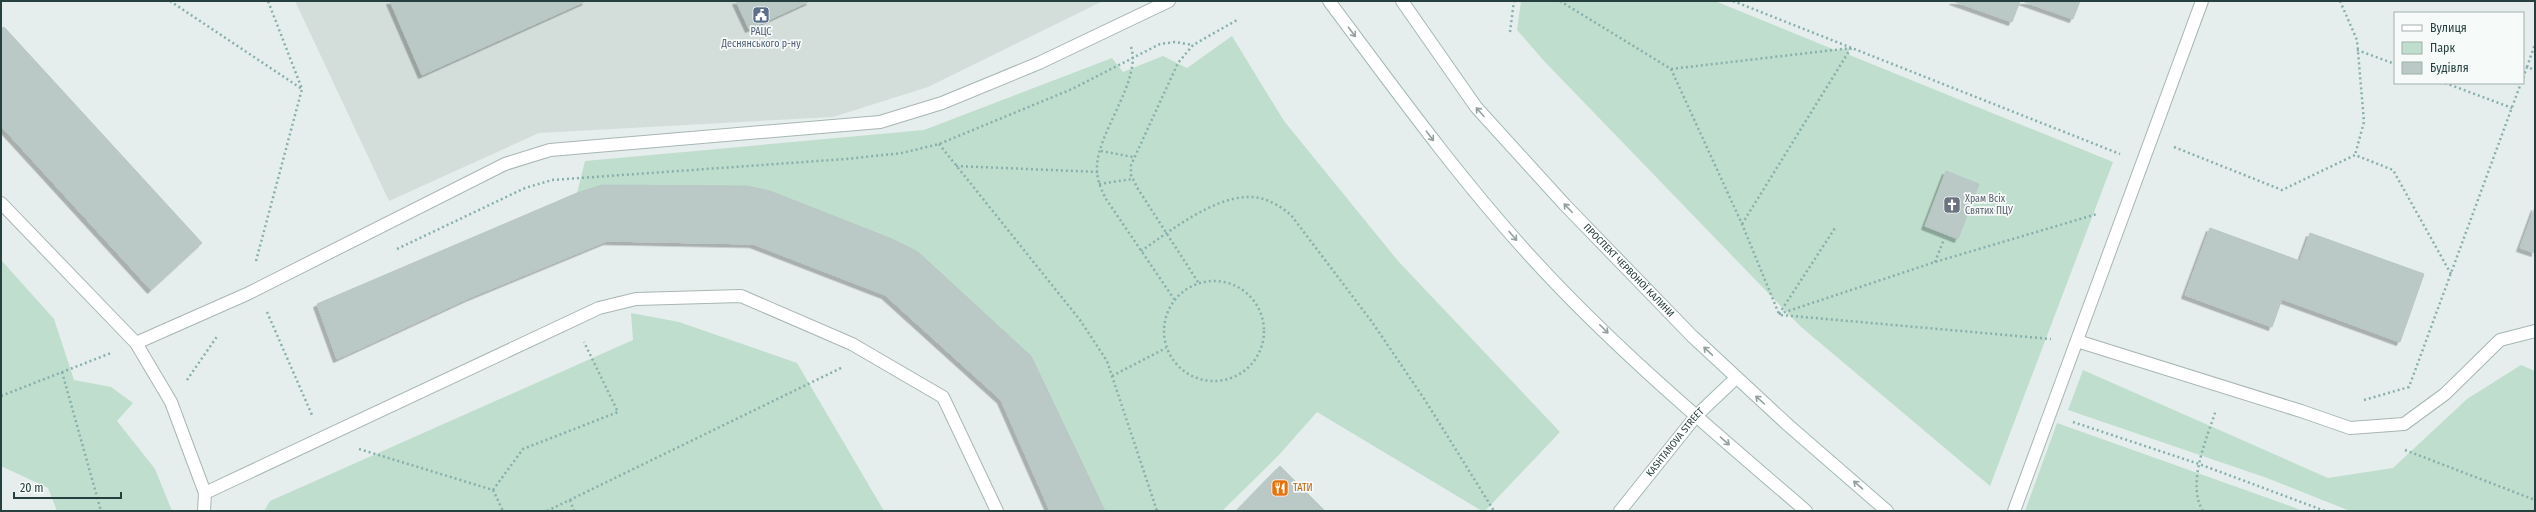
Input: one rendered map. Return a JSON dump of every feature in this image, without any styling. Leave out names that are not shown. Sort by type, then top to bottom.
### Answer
[{"type":"main road","points":[[136,343],[247,294],[504,164],[550,150],[880,122],[942,104],[1039,63],[1169,1]]},
{"type":"main road","points":[[1329,1],[1438,147],[1532,258],[1651,376],[1806,511]]},
{"type":"main road","name":"ПРОСПЕКТ ЧЕРВОНОЇ КАЛИНИ","points":[[1402,1],[1476,107],[1582,222],[1692,336],[1736,378],[1887,511]]},
{"type":"main road","points":[[2014,511],[2202,1]]},
{"type":"main road","points":[[1,203],[136,343],[171,402],[205,493],[204,511]]},
{"type":"main road","points":[[205,493],[599,308],[636,299],[741,296],[852,344],[943,397],[997,511]]},
{"type":"main road","points":[[2077,341],[2350,428],[2404,424],[2446,394],[2500,340],[2535,331]]},
{"type":"main road","name":"KASHTANOVA STREET","points":[[1620,511],[1696,416],[1736,378]]},
{"type":"path","points":[[170,1],[302,89]]},
{"type":"path","points":[[247,294],[302,89],[268,1]]},
{"type":"path","points":[[1510,32],[1514,1]]},
{"type":"path","points":[[1560,1],[1671,69],[1742,224],[1779,314]]},
{"type":"path","points":[[1733,1],[2142,163]]},
{"type":"path","points":[[2340,1],[2357,40],[2358,50],[2364,122],[2355,155]]},
{"type":"path","points":[[1198,282],[1133,179],[1130,166],[1178,63],[1193,45],[1237,20]]},
{"type":"path","points":[[1122,24],[1132,51],[1131,74],[1104,136],[1096,166],[1099,184],[1106,199],[1174,299]]},
{"type":"path","points":[[396,250],[525,188],[552,180],[846,159],[902,153],[939,144],[1072,90],[1160,44],[1175,42],[1193,45]]},
{"type":"path","points":[[2524,75],[2535,44]]},
{"type":"path","points":[[1671,69],[1851,48]]},
{"type":"path","points":[[1742,224],[1851,48]]},
{"type":"path","points":[[2358,50],[2394,64]]},
{"type":"path","points":[[2527,67],[2535,70]]},
{"type":"path","points":[[2449,84],[2512,108]]},
{"type":"path","points":[[2350,428],[2362,401],[2409,387],[2521,84]]},
{"type":"path","points":[[2152,138],[2282,190],[2355,155],[2392,170],[2451,274]]},
{"type":"path","points":[[939,144],[1080,320],[1107,361],[1157,511]]},
{"type":"path","points":[[1101,151],[1133,157]]},
{"type":"path","points":[[956,166],[1098,172]]},
{"type":"path","points":[[1099,184],[1133,179]]},
{"type":"path","points":[[1141,251],[1167,233],[1228,200],[1248,196],[1278,204],[1291,215],[1372,322],[1425,400],[1494,511]]},
{"type":"path","points":[[1779,314],[1935,262],[2101,213]]},
{"type":"path","points":[[1779,314],[1835,228]]},
{"type":"path","points":[[1935,262],[1946,234]]},
{"type":"path","points":[[1214,280],[1231,283],[1245,291],[1256,303],[1263,318],[1264,336],[1260,352],[1250,366],[1237,376],[1221,381],[1204,380],[1188,375],[1175,364],[1166,348],[1163,333],[1165,316],[1174,299],[1184,290],[1198,282],[1214,280]]},
{"type":"path","points":[[260,315],[274,308]]},
{"type":"path","points":[[1779,314],[2077,341]]},
{"type":"path","points":[[493,490],[523,449],[618,412],[573,320]]},
{"type":"path","points":[[171,402],[223,329]]},
{"type":"path","points":[[218,335],[225,331]]},
{"type":"path","points":[[1,396],[136,343]]},
{"type":"path","points":[[1112,376],[1166,348]]},
{"type":"path","points":[[547,511],[870,354]]},
{"type":"path","points":[[62,372],[101,511]]},
{"type":"path","points":[[2203,511],[2197,501],[2198,464],[2223,387]]},
{"type":"path","points":[[2050,414],[2198,464],[2325,511]]},
{"type":"path","points":[[2401,448],[2535,500]]},
{"type":"path","points":[[570,500],[574,511]]},
{"type":"shaded area","points":[[295,1],[1103,1],[928,87],[833,117],[539,133],[389,201]]},
{"type":"green space","points":[[1521,1],[1715,1],[1835,50],[1851,48],[1847,54],[2113,162],[1990,486],[1800,326],[1544,61],[1517,30]]},
{"type":"green space","points":[[1232,36],[1284,121],[1398,261],[1560,432],[1485,511],[1482,511],[1317,412],[1278,456],[1222,511],[1105,511],[1031,356],[918,252],[892,239],[770,191],[747,186],[602,185],[577,193],[585,161],[924,130],[1112,58],[1123,72],[1163,56],[1187,68]]},
{"type":"green space","points":[[1,260],[54,319],[74,380],[111,387],[133,403],[117,421],[155,469],[172,511],[57,511],[48,488],[1,466]]},
{"type":"green space","points":[[631,313],[679,322],[797,363],[884,511],[264,511],[270,501],[633,340]]},
{"type":"green space","points":[[2521,365],[2535,371],[2535,511],[2350,511],[2267,478],[2068,410],[2083,370],[2328,478],[2393,468],[2467,399]]},
{"type":"green space","points":[[2057,423],[2293,507],[2302,511],[2025,511]]},
{"type":"building","points":[[390,1],[586,1],[422,75]]},
{"type":"building","name":"РАЦС Деснянського р-ну","points":[[736,1],[810,1],[749,29]]},
{"type":"building","points":[[1953,1],[2020,1],[2012,22]]},
{"type":"building","points":[[2022,1],[2080,1],[2073,19]]},
{"type":"building","points":[[4,27],[202,243],[151,290],[1,126],[1,29]]},
{"type":"building","name":"Храм Всіх Святих ПЦУ","points":[[1946,171],[1979,184],[1958,239],[1925,226]]},
{"type":"building","points":[[602,185],[747,186],[770,191],[892,239],[918,252],[1031,356],[1105,511],[1050,511],[1001,400],[885,295],[753,244],[607,241],[469,298],[337,359],[317,304],[577,193]]},
{"type":"building","points":[[2535,207],[2535,253],[2520,248]]},
{"type":"building","points":[[2210,228],[2300,261],[2310,233],[2424,274],[2400,342],[2282,299],[2272,327],[2185,295]]},
{"type":"building","name":"ТАТИ","points":[[1280,466],[1325,511],[1236,511]]},
{"type":"place","name":"РАЦС Деснянського р-ну","points":[[761,15]]},
{"type":"place","name":"Храм Всіх Святих ПЦУ","points":[[1952,205]]},
{"type":"place","name":"ТАТИ","points":[[1280,488]]}]
